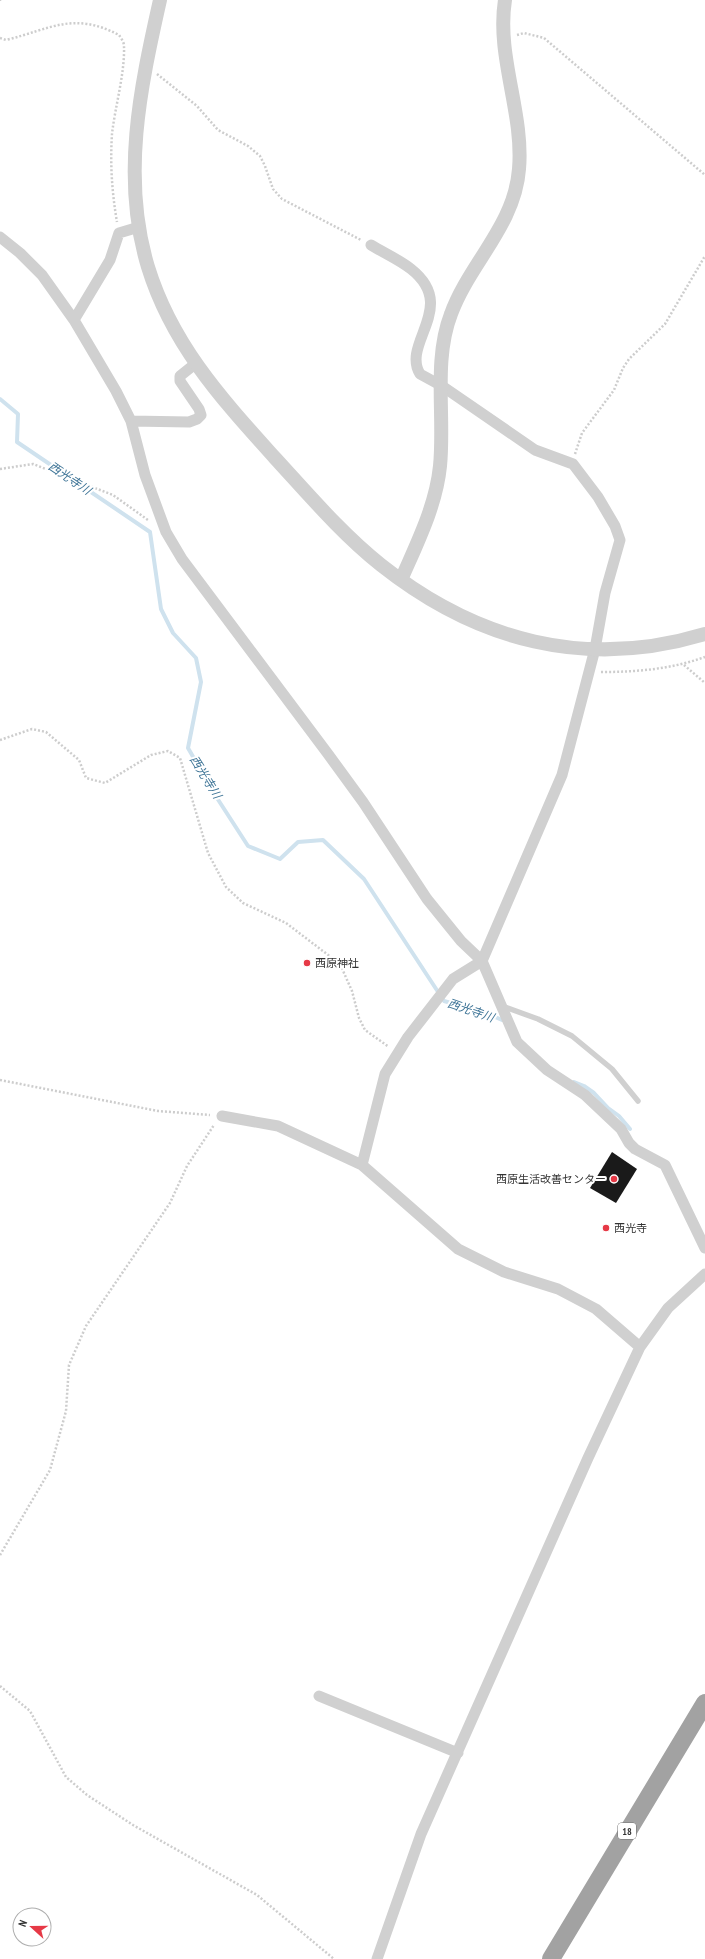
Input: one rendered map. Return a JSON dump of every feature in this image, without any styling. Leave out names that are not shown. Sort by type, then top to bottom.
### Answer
[{"type":"highway","name":"18","points":[[551,1959],[705,1704]]},
{"type":"street","points":[[160,0],[145,66],[139,101],[135,151],[135,186],[139,227],[148,268],[177,335],[195,364],[227,406],[309,495],[364,550],[401,580],[459,616],[508,636],[564,648],[632,649],[681,642],[705,634]]},
{"type":"street","points":[[401,580],[426,524],[438,483],[442,443],[444,342],[450,315],[464,286],[500,228],[512,199],[519,172],[520,156],[517,126],[504,37],[506,0]]},
{"type":"street","points":[[74,320],[110,260],[119,233],[139,227]]},
{"type":"street","points":[[0,237],[20,253],[42,275],[74,320],[116,391],[131,421],[145,474],[166,532],[182,559],[359,796],[427,899],[461,941],[482,961],[517,1042],[530,1055],[567,1085],[585,1094],[621,1129],[629,1143],[635,1149],[665,1165],[705,1248]]},
{"type":"street","points":[[362,1165],[385,1074],[408,1037],[453,980],[482,961],[562,775],[595,649],[606,593],[620,540],[615,526],[598,497],[573,464],[535,450],[442,386],[420,374],[415,362],[431,311],[430,298],[427,288],[412,269],[371,245]]},
{"type":"street","points":[[131,421],[189,422],[197,420],[201,415],[199,408],[180,381],[180,376],[195,364]]},
{"type":"street","points":[[222,1116],[278,1126],[362,1165],[458,1249],[504,1272],[558,1289],[596,1309],[640,1347]]},
{"type":"street","points":[[378,1959],[421,1834],[588,1458],[640,1347],[668,1308],[705,1274]]},
{"type":"street","points":[[319,1696],[458,1753]]},
{"type":"lane","points":[[501,1005],[538,1019],[572,1036],[612,1069],[638,1101]]},
{"type":"path","points":[[0,38],[6,40],[51,26],[67,23],[94,26],[119,35],[124,44],[112,134],[111,164],[112,197],[119,233]]},
{"type":"path","points":[[504,37],[524,33],[544,38],[705,175]]},
{"type":"path","points":[[145,66],[168,81],[197,106],[218,130],[248,146],[260,156],[273,189],[282,199],[371,245]]},
{"type":"path","points":[[573,464],[582,433],[614,390],[623,368],[629,359],[665,324],[705,256]]},
{"type":"path","points":[[0,469],[33,464],[113,495],[166,532]]},
{"type":"path","points":[[589,672],[651,670],[684,665],[705,658]]},
{"type":"path","points":[[684,665],[705,683]]},
{"type":"path","points":[[0,740],[32,729],[46,732],[79,760],[86,778],[105,782],[151,755],[168,751],[180,758],[208,853],[226,886],[243,903],[286,923],[340,964],[352,991],[359,1018],[365,1030],[398,1053]]},
{"type":"path","points":[[0,1080],[158,1111],[222,1116]]},
{"type":"path","points":[[0,1555],[50,1470],[66,1411],[69,1365],[86,1326],[170,1203],[187,1166],[222,1116]]},
{"type":"path","points":[[0,1686],[30,1711],[66,1777],[87,1795],[133,1825],[257,1895],[334,1959]]},
{"type":"building","name":"西原生活改善センター","points":[[612,1152],[637,1169],[616,1203],[590,1188]]},
{"type":"waterway","name":"西光寺川","points":[[0,399],[18,414],[17,442],[150,532],[161,609],[173,633],[196,658],[201,682],[188,748],[217,798],[248,846],[280,859],[298,842],[323,840],[364,879],[444,1001],[486,1013],[502,1020]]},
{"type":"waterway","name":"西光寺川","points":[[574,1082],[584,1086],[594,1093],[608,1108],[619,1116],[630,1129]]},
{"type":"place","name":"西原神社","points":[[307,963]]},
{"type":"place","name":"西原生活改善センター","points":[[614,1179]]},
{"type":"place","name":"西光寺","points":[[606,1228]]}]
